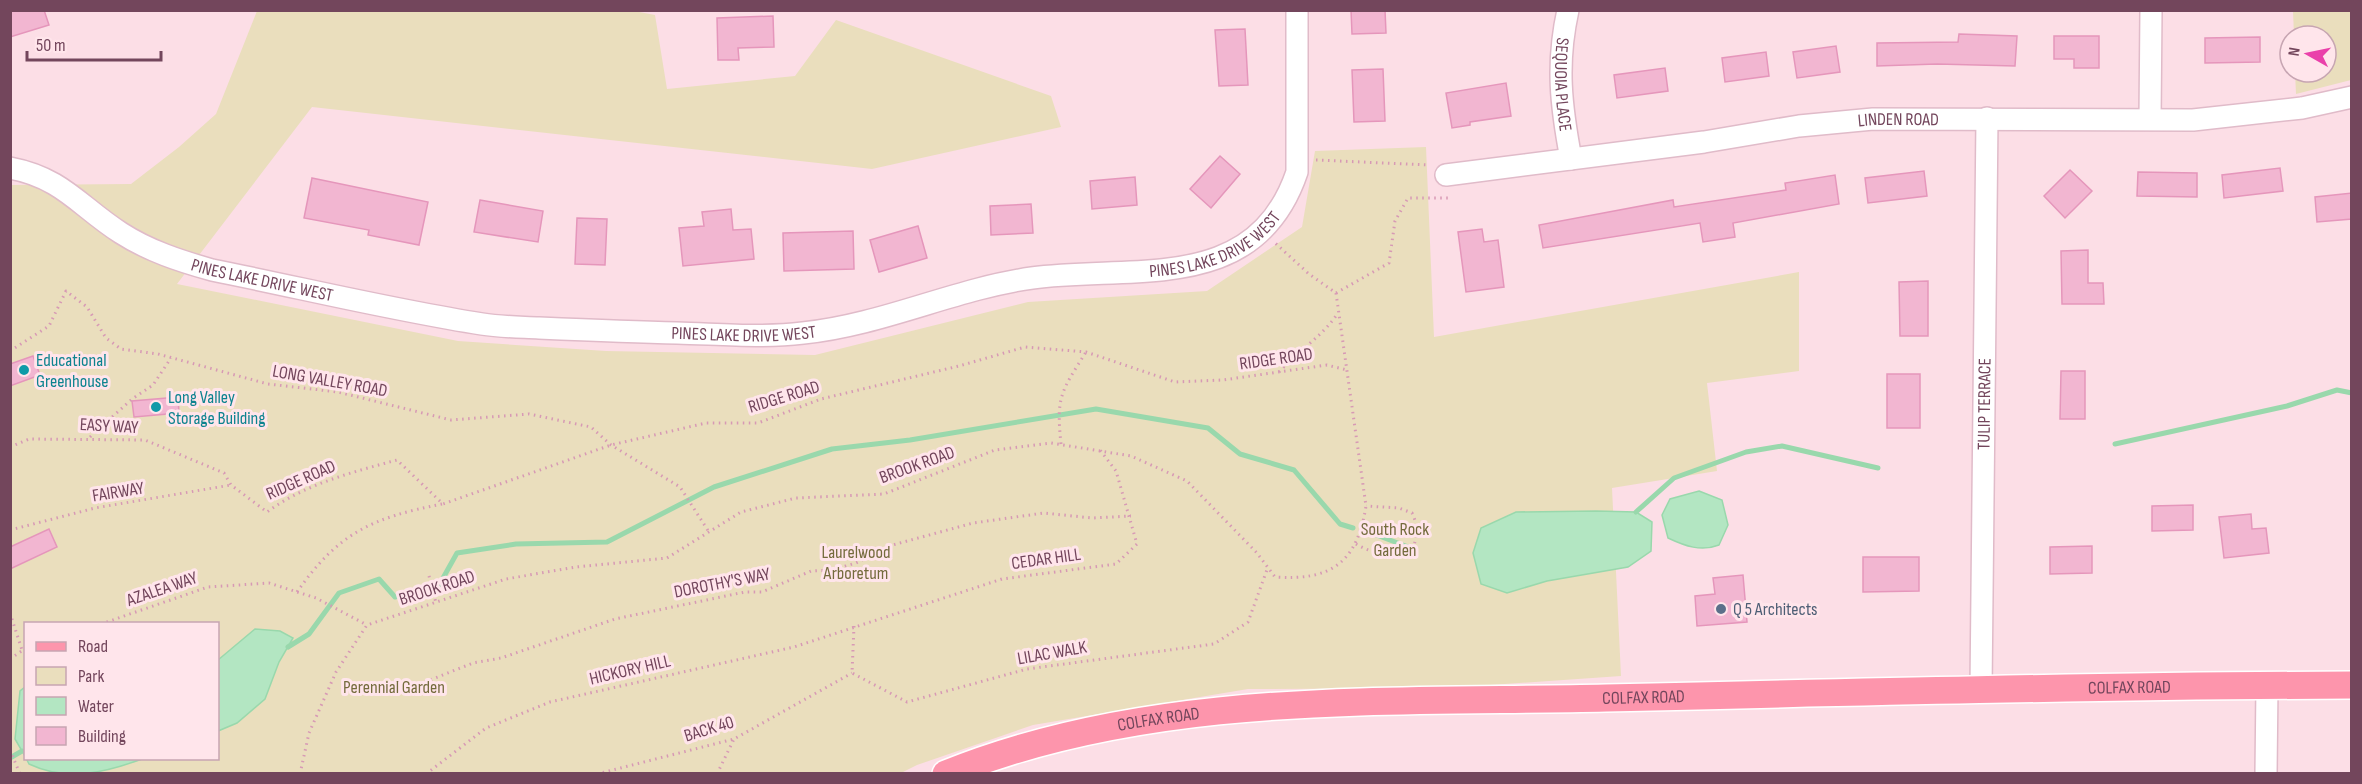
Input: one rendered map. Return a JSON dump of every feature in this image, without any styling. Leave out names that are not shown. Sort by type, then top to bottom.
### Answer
[{"type":"main road","name":"COLFAX ROAD","points":[[946,774],[1013,750],[1080,733],[1150,720],[1293,705],[1982,689],[2352,686]]},
{"type":"street","name":"PINES LAKE DRIVE WEST","points":[[10,168],[48,179],[69,191],[121,233],[180,261],[212,270],[485,325],[724,334],[799,334],[833,330],[1002,284],[1045,277],[1163,272],[1218,258],[1242,246],[1262,231],[1278,213],[1290,193],[1298,172],[1297,10]]},
{"type":"street","name":"SEQUOIA PLACE","points":[[1568,10],[1560,63],[1561,103],[1571,159]]},
{"type":"street","points":[[2150,119],[2151,10]]},
{"type":"street","name":"LINDEN ROAD","points":[[1440,170],[1571,159],[1820,124],[1884,118],[2230,117],[2302,108],[2352,97]]},
{"type":"street","name":"TULIP TERRACE","points":[[1982,689],[1987,118]]},
{"type":"street","points":[[2266,774],[2267,686]]},
{"type":"path","points":[[1308,159],[1440,170]]},
{"type":"path","points":[[1269,237],[1309,274],[1336,293],[1389,263],[1395,221],[1408,198],[1448,198]]},
{"type":"path","name":"LONG VALLEY ROAD","points":[[10,351],[49,326],[66,291],[87,307],[106,338],[121,349],[171,358],[268,384],[338,392],[451,420],[529,414],[591,427],[610,445],[682,490],[709,532]]},
{"type":"path","name":"BROOK ROAD","points":[[367,625],[506,579],[576,567],[667,558],[741,512],[785,500],[884,494],[995,450],[1061,444],[1131,456],[1187,481],[1257,553],[1275,577],[1302,579],[1328,573],[1348,557],[1363,527],[1366,506],[1336,293]]},
{"type":"path","points":[[1279,372],[1296,352],[1329,327],[1339,312]]},
{"type":"path","name":"RIDGE ROAD","points":[[231,485],[267,512],[284,499],[351,472],[397,460],[443,504],[610,445],[705,423],[758,423],[820,399],[959,366],[1025,347],[1086,351],[1175,382],[1223,380],[1327,365],[1347,370]]},
{"type":"path","points":[[1061,444],[1058,412],[1063,389],[1086,351]]},
{"type":"path","points":[[89,438],[132,399],[153,385],[171,358]]},
{"type":"path","name":"EASY WAY","points":[[10,447],[29,439],[89,438],[145,441],[224,473],[231,485]]},
{"type":"path","name":"CEDAR HILL","points":[[854,626],[1002,579],[1116,564],[1137,544],[1131,516],[1116,471],[1100,449]]},
{"type":"path","name":"FAIRWAY","points":[[10,530],[95,508],[231,485]]},
{"type":"path","points":[[297,592],[314,567],[342,540],[372,523],[407,511],[443,504]]},
{"type":"path","points":[[1355,543],[1368,551],[1405,553],[1412,551],[1417,539],[1417,528],[1412,513],[1399,508],[1366,506]]},
{"type":"path","name":"DOROTHY'S WAY","points":[[425,682],[472,663],[501,658],[615,619],[745,592],[762,592],[811,571],[832,570],[848,566],[889,546],[973,523],[1044,513],[1092,518],[1131,516]]},
{"type":"path","name":"LILAC WALK","points":[[852,673],[907,702],[1027,669],[1214,644],[1248,622],[1268,567]]},
{"type":"path","points":[[429,576],[436,603]]},
{"type":"path","name":"AZALEA WAY","points":[[108,622],[208,587],[269,583],[321,600],[367,625]]},
{"type":"path","points":[[10,613],[24,649],[10,659]]},
{"type":"path","points":[[300,774],[309,733],[336,672],[367,625]]},
{"type":"path","points":[[852,673],[854,626]]},
{"type":"path","name":"HICKORY HILL","points":[[426,774],[486,728],[550,702],[794,647],[854,626]]},
{"type":"path","name":"BACK 40","points":[[597,774],[734,739],[852,673]]},
{"type":"path","points":[[717,774],[734,739]]},
{"type":"path","points":[[10,750],[20,774]]},
{"type":"green space","name":"Laurelwood Arboretum","points":[[257,11],[634,11],[655,15],[667,89],[795,76],[836,20],[1051,96],[1061,127],[872,169],[312,107],[177,284],[458,341],[606,351],[815,355],[1028,302],[1207,291],[1302,227],[1315,151],[1426,147],[1434,337],[1799,272],[1799,371],[1707,383],[1717,471],[1612,488],[1621,676],[1448,688],[1248,689],[1033,725],[917,765],[901,773],[12,773],[10,185],[131,184],[179,147],[216,114]]},
{"type":"green space","points":[[2293,11],[2351,11],[2351,80],[2338,83],[2338,24],[2294,24]]},
{"type":"green space","points":[[2296,84],[2335,84],[2296,94]]},
{"type":"water","points":[[1699,491],[1722,500],[1728,525],[1719,545],[1706,548],[1693,547],[1668,538],[1662,515],[1670,499]]},
{"type":"water","points":[[1516,512],[1636,512],[1652,522],[1651,551],[1628,567],[1547,581],[1507,593],[1481,584],[1473,553],[1481,528]]},
{"type":"water","points":[[255,629],[280,631],[293,638],[279,662],[265,699],[237,723],[219,731],[219,659]]},
{"type":"water","points":[[24,688],[24,755],[15,739],[20,691]]},
{"type":"water","points":[[27,760],[139,760],[86,774],[57,773],[29,764]]},
{"type":"building","points":[[10,10],[44,10],[49,25],[10,37]]},
{"type":"building","points":[[1351,10],[1385,10],[1386,33],[1352,34]]},
{"type":"building","points":[[773,16],[774,47],[738,48],[739,60],[718,60],[717,18]]},
{"type":"building","points":[[1245,29],[1248,85],[1219,86],[1215,30]]},
{"type":"building","points":[[1959,34],[2017,36],[2015,66],[1937,64],[1877,66],[1877,43],[1958,42]]},
{"type":"building","points":[[2054,36],[2099,36],[2099,68],[2074,68],[2074,59],[2054,59]]},
{"type":"building","points":[[2260,37],[2260,62],[2205,63],[2205,38]]},
{"type":"building","points":[[1836,46],[1840,72],[1797,78],[1793,52]]},
{"type":"building","points":[[1766,52],[1769,76],[1725,82],[1722,58]]},
{"type":"building","points":[[1665,68],[1668,91],[1617,98],[1614,75]]},
{"type":"building","points":[[1383,69],[1385,121],[1354,122],[1352,70]]},
{"type":"building","points":[[1506,83],[1511,116],[1470,122],[1470,125],[1452,128],[1446,93]]},
{"type":"building","points":[[1220,156],[1240,174],[1211,208],[1190,189]]},
{"type":"building","points":[[2280,168],[2283,191],[2224,198],[2222,175]]},
{"type":"building","points":[[2070,170],[2092,191],[2065,218],[2044,196]]},
{"type":"building","points":[[1924,171],[1927,196],[1868,203],[1865,178]]},
{"type":"building","points":[[2138,172],[2197,173],[2197,197],[2137,196]]},
{"type":"building","points":[[1835,175],[1839,204],[1733,223],[1735,237],[1703,242],[1700,223],[1543,248],[1539,225],[1673,200],[1674,207],[1786,190],[1785,183]]},
{"type":"building","points":[[1135,177],[1137,205],[1092,209],[1090,181]]},
{"type":"building","points":[[312,178],[428,202],[419,245],[368,235],[369,230],[304,218]]},
{"type":"building","points":[[2352,193],[2352,219],[2317,222],[2315,197]]},
{"type":"building","points":[[480,200],[543,211],[538,242],[474,232]]},
{"type":"building","points":[[1031,204],[1033,233],[991,235],[990,206]]},
{"type":"building","points":[[731,209],[733,230],[751,229],[754,259],[683,266],[679,228],[704,226],[702,212]]},
{"type":"building","points":[[577,218],[607,219],[605,265],[575,264]]},
{"type":"building","points":[[918,226],[927,258],[879,272],[870,240]]},
{"type":"building","points":[[1482,229],[1484,242],[1498,240],[1504,287],[1466,292],[1458,232]]},
{"type":"building","points":[[853,231],[854,269],[784,271],[783,233]]},
{"type":"building","points":[[2088,250],[2088,283],[2103,283],[2104,304],[2062,304],[2061,251]]},
{"type":"building","points":[[1928,281],[1928,336],[1900,336],[1899,282]]},
{"type":"building","name":"Educational Greenhouse","points":[[33,356],[40,375],[10,386],[10,364]]},
{"type":"building","points":[[2061,371],[2085,371],[2085,419],[2060,419]]},
{"type":"building","points":[[1887,374],[1920,374],[1920,428],[1887,428]]},
{"type":"building","name":"Long Valley Storage Building","points":[[178,397],[179,413],[134,417],[132,401]]},
{"type":"building","points":[[2193,505],[2193,530],[2152,531],[2152,506]]},
{"type":"building","points":[[2251,514],[2252,529],[2266,528],[2269,553],[2224,558],[2219,517]]},
{"type":"building","points":[[49,529],[57,547],[10,569],[10,547]]},
{"type":"building","points":[[2092,546],[2092,573],[2050,574],[2050,547]]},
{"type":"building","points":[[1863,557],[1919,557],[1919,591],[1863,592]]},
{"type":"building","name":"Q 5 Architects","points":[[1743,575],[1747,622],[1697,626],[1695,596],[1715,594],[1713,578]]},
{"type":"waterway","points":[[2115,444],[2287,406],[2337,390],[2352,393]]},
{"type":"waterway","points":[[288,647],[309,634],[339,593],[379,579],[395,597],[438,587],[457,553],[516,544],[607,542],[714,487],[832,449],[910,440],[1096,409],[1208,428],[1240,454],[1294,470],[1340,524],[1353,528]]},
{"type":"waterway","points":[[1636,512],[1674,478],[1746,452],[1782,446],[1878,468]]},
{"type":"waterway","points":[[1366,531],[1411,548]]},
{"type":"waterway","points":[[10,758],[22,751]]},
{"type":"place","name":"Educational Greenhouse","points":[[24,370]]},
{"type":"place","name":"Long Valley Storage Building","points":[[156,407]]},
{"type":"place","name":"Q 5 Architects","points":[[1721,609]]},
{"type":"park label","name":"South Rock Garden","points":[[1395,539]]},
{"type":"park label","name":"Perennial Garden","points":[[394,687]]}]
